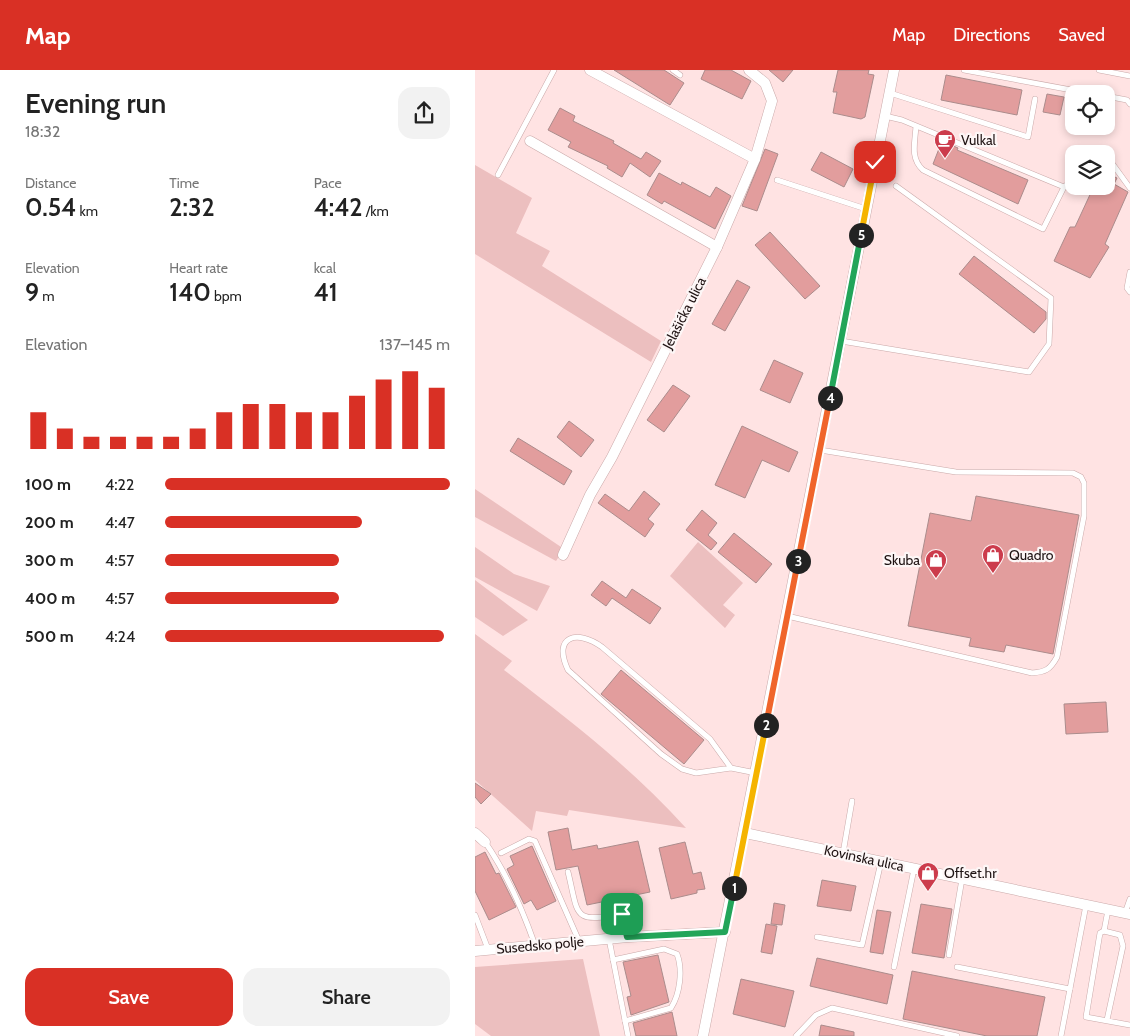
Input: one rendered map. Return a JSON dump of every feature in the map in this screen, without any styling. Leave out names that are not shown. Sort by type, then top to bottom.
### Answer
[{"type":"street","points":[[590,70],[755,159]]},
{"type":"street","name":"Jelašićka ulica","points":[[563,555],[589,495],[612,457],[717,247],[755,159],[772,101],[765,83],[749,70]]},
{"type":"street","points":[[703,1036],[745,833],[894,70]]},
{"type":"street","points":[[530,141],[717,247]]},
{"type":"street","points":[[475,833],[485,842]]},
{"type":"street","name":"Kovinska ulica","points":[[745,833],[1127,913]]},
{"type":"street","name":"Susedsko polje","points":[[475,951],[627,937],[725,932]]},
{"type":"lane","points":[[498,175],[554,70]]},
{"type":"lane","points":[[673,70],[680,75]]},
{"type":"lane","points":[[964,70],[1065,89]]},
{"type":"lane","points":[[1099,70],[1130,76]]},
{"type":"lane","points":[[889,93],[1029,137],[1035,99]]},
{"type":"lane","points":[[1115,98],[1127,100],[1130,104]]},
{"type":"lane","points":[[884,115],[902,120],[917,126],[1064,187],[1043,230],[923,170],[915,163],[914,157],[917,126]]},
{"type":"lane","points":[[1115,167],[1130,188]]},
{"type":"lane","points":[[777,180],[866,209]]},
{"type":"lane","points":[[841,341],[1029,372],[1049,344],[1051,298],[896,186]]},
{"type":"lane","points":[[1130,272],[1127,288],[1130,292]]},
{"type":"lane","points":[[787,616],[1031,673],[1045,672],[1052,666],[1058,648],[1084,516],[1084,483],[1081,477],[1073,473],[956,472],[907,466],[820,450]]},
{"type":"lane","points":[[731,768],[710,739],[603,647],[590,638],[581,636],[569,639],[565,644],[562,652],[569,670],[661,754],[682,769],[696,773],[731,768],[756,773]]},
{"type":"lane","points":[[843,853],[852,801]]},
{"type":"lane","points":[[501,853],[529,839],[535,841],[579,942]]},
{"type":"lane","points":[[485,842],[504,869],[525,915],[535,946]]},
{"type":"lane","points":[[817,937],[862,946],[881,862]]},
{"type":"lane","points":[[894,967],[914,868]]},
{"type":"lane","points":[[567,872],[577,910],[581,915],[592,919],[622,914],[627,937]]},
{"type":"lane","points":[[949,955],[962,878]]},
{"type":"lane","points":[[1127,913],[1130,899]]},
{"type":"lane","points":[[1061,1036],[1086,905]]},
{"type":"lane","points":[[1104,931],[1108,909]]},
{"type":"lane","points":[[475,915],[489,950]]},
{"type":"lane","points":[[1107,1020],[1123,946],[1120,935],[1104,931],[1099,933],[1086,1017],[1130,1025]]},
{"type":"lane","points":[[609,939],[628,1036]]},
{"type":"lane","points":[[613,960],[664,949],[677,954],[681,963],[675,1002],[671,1008],[625,1020]]},
{"type":"lane","points":[[957,967],[1070,989]]},
{"type":"lane","points":[[798,1035],[816,1015],[832,1008],[840,1008],[957,1036]]},
{"type":"shaded area","points":[[475,165],[532,198],[516,233],[550,251],[542,266],[661,341],[651,362],[475,254]]},
{"type":"shaded area","points":[[475,489],[564,549],[556,561],[475,517]]},
{"type":"shaded area","points":[[698,542],[743,583],[723,605],[735,615],[725,628],[670,576]]},
{"type":"shaded area","points":[[475,547],[514,574],[550,586],[537,611],[475,577]]},
{"type":"shaded area","points":[[475,580],[528,620],[503,636],[475,617]]},
{"type":"shaded area","points":[[475,634],[512,661],[504,670],[622,765],[686,828],[569,810],[567,816],[536,811],[532,831],[475,780]]},
{"type":"shaded area","points":[[583,959],[600,1036],[491,1036],[475,1024],[475,967]]},
{"type":"building","points":[[614,70],[664,70],[684,83],[670,105]]},
{"type":"building","points":[[705,70],[731,70],[751,81],[742,99],[701,79]]},
{"type":"building","points":[[769,70],[793,70],[783,82]]},
{"type":"building","points":[[838,70],[869,70],[868,74],[874,75],[865,117],[861,119],[833,113],[837,92],[833,92]]},
{"type":"building","points":[[946,75],[1022,90],[1017,115],[941,100]]},
{"type":"building","points":[[1047,94],[1064,97],[1060,115],[1043,112]]},
{"type":"building","points":[[560,108],[575,116],[573,121],[614,141],[613,143],[641,159],[646,152],[661,161],[650,177],[630,163],[622,177],[607,168],[608,166],[568,147],[571,142],[548,130]]},
{"type":"building","points":[[942,141],[958,148],[957,150],[1028,180],[1018,204],[933,164]]},
{"type":"building","points":[[765,149],[778,154],[757,211],[742,206]]},
{"type":"building","points":[[821,152],[853,169],[844,187],[811,170]]},
{"type":"building","points":[[659,173],[681,185],[682,182],[710,197],[716,187],[731,196],[715,229],[664,201],[662,204],[647,195]]},
{"type":"building","points":[[1115,185],[1128,192],[1105,244],[1109,247],[1090,278],[1054,261],[1070,227],[1075,227],[1090,195],[1115,195]]},
{"type":"building","points":[[770,232],[820,286],[805,299],[755,245]]},
{"type":"building","points":[[974,256],[1046,312],[1046,319],[1034,333],[959,274]]},
{"type":"building","points":[[737,280],[750,287],[725,331],[712,324]]},
{"type":"building","points":[[774,360],[803,373],[790,403],[760,390]]},
{"type":"building","points":[[673,385],[690,396],[664,432],[647,420]]},
{"type":"building","points":[[569,421],[594,440],[581,457],[557,437]]},
{"type":"building","points":[[742,426],[798,452],[789,472],[762,460],[745,498],[715,485]]},
{"type":"building","points":[[518,438],[572,471],[564,485],[510,451]]},
{"type":"building","points":[[644,491],[660,504],[648,519],[654,524],[645,537],[598,503],[605,494],[629,511]]},
{"type":"building","name":"Quadro","points":[[976,496],[1079,515],[1053,654],[1006,645],[1004,652],[969,646],[971,638],[908,626],[930,513],[971,521]]},
{"type":"building","points":[[702,510],[717,523],[708,535],[717,543],[711,550],[686,530]]},
{"type":"building","points":[[734,533],[772,564],[756,583],[718,552]]},
{"type":"building","points":[[602,581],[626,598],[632,589],[661,608],[650,624],[612,598],[606,606],[591,595]]},
{"type":"building","points":[[621,670],[704,740],[684,764],[601,694]]},
{"type":"building","points":[[1106,702],[1108,732],[1066,734],[1064,704]]},
{"type":"building","points":[[475,783],[491,794],[481,804],[475,797]]},
{"type":"building","points":[[568,828],[572,850],[597,845],[598,849],[638,841],[650,892],[587,905],[578,866],[556,870],[548,832]]},
{"type":"building","points":[[685,842],[693,874],[701,872],[705,889],[697,890],[697,893],[671,899],[659,848]]},
{"type":"building","points":[[532,846],[556,901],[537,910],[531,900],[524,904],[507,869],[514,865],[510,856]]},
{"type":"building","points":[[485,852],[496,874],[499,873],[516,907],[489,920],[475,891],[475,857]]},
{"type":"building","points":[[822,880],[856,886],[851,911],[817,906]]},
{"type":"building","points":[[774,903],[785,905],[782,925],[771,924]]},
{"type":"building","points":[[921,904],[952,909],[944,958],[912,953]]},
{"type":"building","points":[[877,910],[891,912],[883,954],[870,952]]},
{"type":"building","points":[[766,924],[777,926],[772,954],[761,952]]},
{"type":"building","points":[[658,955],[669,1002],[631,1015],[627,997],[631,996],[623,962]]},
{"type":"building","points":[[817,958],[893,975],[887,1004],[810,986]]},
{"type":"building","points":[[912,971],[1045,997],[1037,1036],[987,1036],[903,1019]]},
{"type":"building","points":[[741,979],[794,991],[785,1027],[733,1014]]},
{"type":"building","points":[[672,1012],[677,1036],[636,1036],[633,1023]]},
{"type":"building","points":[[821,1025],[854,1032],[854,1036],[819,1036]]},
{"type":"place","name":"Vulkal","points":[[945,159]]},
{"type":"place","name":"Quadro","points":[[993,574]]},
{"type":"place","name":"Skuba","points":[[936,579]]},
{"type":"place","name":"Offset.hr","points":[[928,892]]},
{"type":"route","points":[[622,914],[627,937],[725,932],[875,162]]}]
